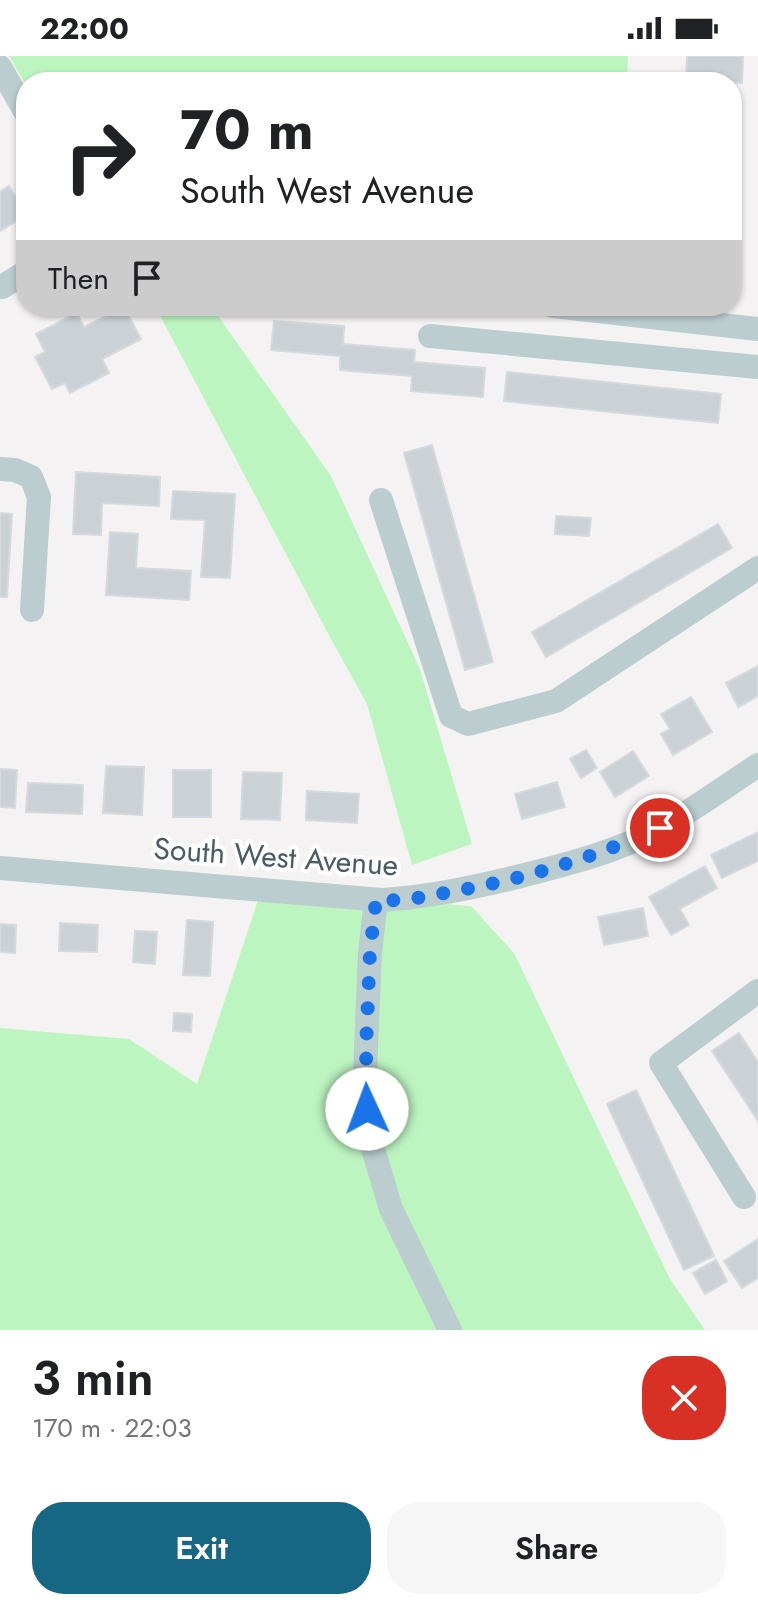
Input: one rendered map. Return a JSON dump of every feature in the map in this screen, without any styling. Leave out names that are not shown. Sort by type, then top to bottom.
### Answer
[{"type":"street","points":[[2,75],[16,97]]},
{"type":"street","points":[[2,287],[16,278]]},
{"type":"street","points":[[688,316],[758,329]]},
{"type":"street","points":[[430,336],[758,367]]},
{"type":"street","points":[[0,469],[15,470],[31,477],[39,497],[32,610]]},
{"type":"street","points":[[381,500],[451,716],[468,724],[556,701],[758,568]]},
{"type":"street","name":"South West Avenue","points":[[0,868],[376,900],[417,898],[571,864],[605,852],[660,828],[758,765]]},
{"type":"street","points":[[376,900],[370,952],[365,1080],[371,1142],[391,1209],[450,1330]]},
{"type":"street","points":[[744,1197],[661,1063],[758,991]]},
{"type":"green space","points":[[9,56],[628,56],[627,72],[18,72]]},
{"type":"green space","points":[[160,316],[218,316],[331,476],[420,669],[472,844],[412,865],[367,704]]},
{"type":"green space","points":[[261,891],[471,906],[514,953],[670,1279],[705,1330],[0,1330],[0,1028],[129,1039],[197,1084]]},
{"type":"building","points":[[687,56],[743,56],[742,83],[742,72],[686,72]]},
{"type":"building","points":[[9,186],[16,198],[16,221],[0,231],[0,192]]},
{"type":"building","points":[[71,316],[78,316],[84,327],[106,316],[129,316],[141,339],[102,359],[109,373],[70,393],[65,383],[52,389],[35,357],[45,352],[36,334]]},
{"type":"building","points":[[274,321],[344,326],[343,344],[415,350],[414,362],[485,368],[483,397],[411,391],[412,376],[340,370],[340,356],[271,350]]},
{"type":"building","points":[[507,372],[721,394],[718,423],[504,401]]},
{"type":"building","points":[[432,445],[493,662],[465,670],[404,453]]},
{"type":"building","points":[[76,472],[160,477],[159,506],[102,503],[101,535],[73,534]]},
{"type":"building","points":[[173,491],[235,494],[230,578],[201,577],[205,520],[171,519]]},
{"type":"building","points":[[0,513],[12,514],[7,597],[0,597]]},
{"type":"building","points":[[556,516],[591,518],[589,536],[555,534]]},
{"type":"building","points":[[718,524],[732,548],[546,657],[532,632]]},
{"type":"building","points":[[110,532],[138,534],[136,568],[191,571],[189,600],[106,595]]},
{"type":"building","points":[[758,666],[758,696],[738,707],[726,683]]},
{"type":"building","points":[[691,697],[712,732],[673,755],[661,734],[670,729],[661,714]]},
{"type":"building","points":[[586,750],[597,768],[581,778],[570,759]]},
{"type":"building","points":[[633,751],[649,776],[615,797],[600,772]]},
{"type":"building","points":[[106,766],[144,767],[142,815],[103,813]]},
{"type":"building","points":[[0,769],[17,770],[15,808],[0,807]]},
{"type":"building","points":[[173,770],[211,770],[211,817],[173,817]]},
{"type":"building","points":[[243,772],[282,773],[280,820],[241,819]]},
{"type":"building","points":[[557,782],[565,807],[522,819],[515,794]]},
{"type":"building","points":[[28,783],[83,785],[82,814],[26,812]]},
{"type":"building","points":[[307,791],[359,794],[357,823],[306,820]]},
{"type":"building","points":[[758,832],[758,861],[722,878],[711,855]]},
{"type":"building","points":[[705,866],[717,888],[680,909],[689,925],[671,935],[649,897]]},
{"type":"building","points":[[643,908],[648,936],[604,945],[598,917]]},
{"type":"building","points":[[187,920],[213,922],[210,976],[183,975]]},
{"type":"building","points":[[60,923],[98,925],[97,952],[59,951]]},
{"type":"building","points":[[0,924],[16,925],[15,953],[0,952]]},
{"type":"building","points":[[135,931],[157,932],[155,964],[133,962]]},
{"type":"building","points":[[174,1013],[192,1014],[191,1032],[173,1031]]},
{"type":"building","points":[[739,1033],[758,1062],[758,1121],[712,1051]]},
{"type":"building","points":[[636,1090],[714,1256],[684,1270],[607,1104]]},
{"type":"building","points":[[758,1239],[758,1278],[742,1288],[724,1261]]},
{"type":"building","points":[[716,1260],[727,1281],[705,1294],[693,1273]]},
{"type":"route","points":[[367,1109],[365,1080],[370,952],[376,900],[417,898],[467,889],[571,864],[660,828]]}]
